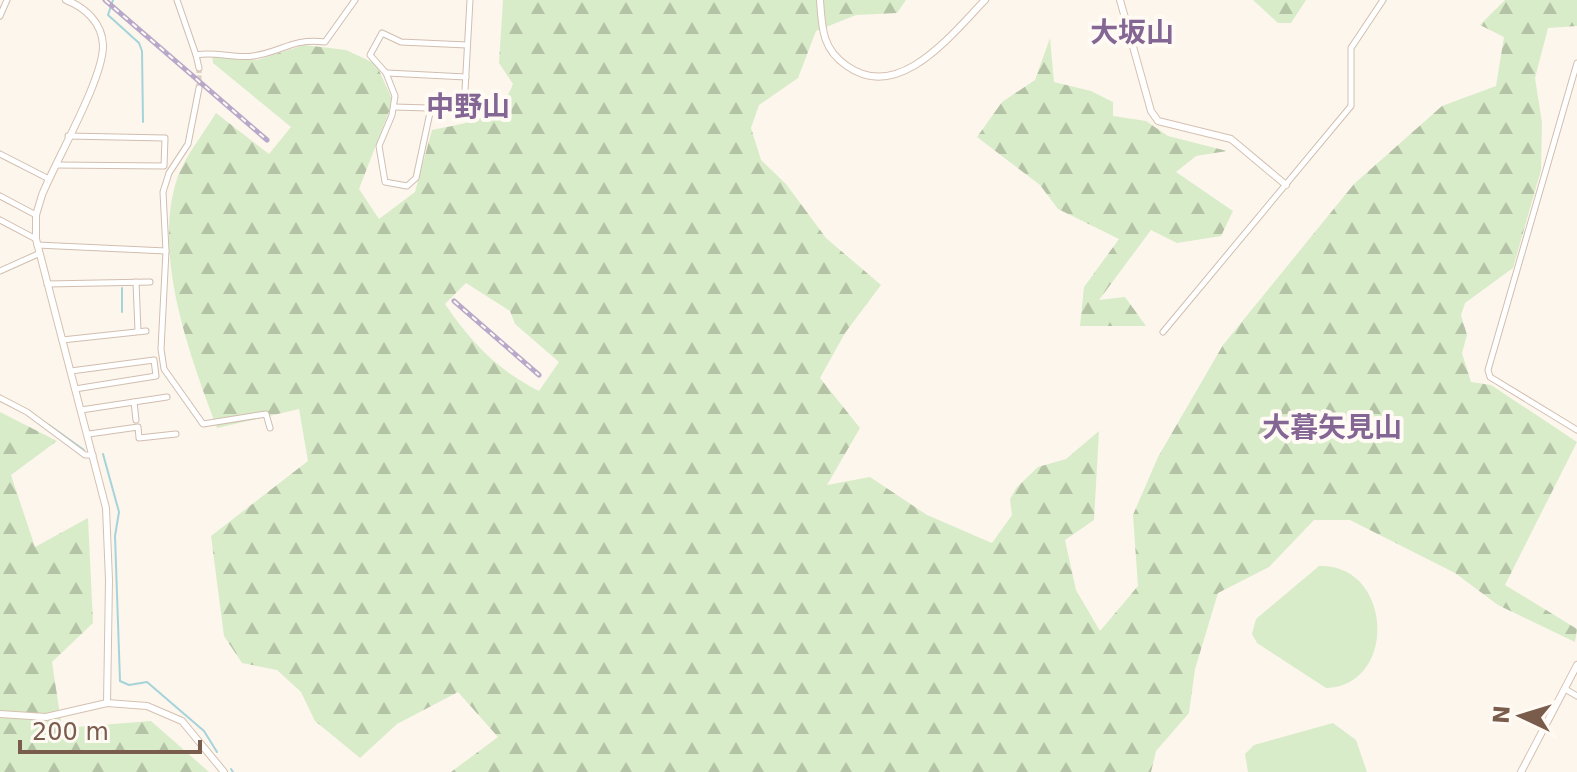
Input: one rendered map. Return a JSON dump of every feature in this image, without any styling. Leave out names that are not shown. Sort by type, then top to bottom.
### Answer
[{"type":"street","points":[[0,16],[7,0]]},
{"type":"street","points":[[66,0],[90,14],[103,42],[98,71],[36,215],[37,242],[106,508],[109,580],[107,703]]},
{"type":"street","points":[[177,0],[199,68]]},
{"type":"street","points":[[196,55],[211,52],[251,57],[304,39],[325,42],[355,0]]},
{"type":"street","points":[[394,107],[464,109],[470,0]]},
{"type":"street","points":[[820,0],[825,40],[834,56],[866,76],[883,78],[913,67],[985,0]]},
{"type":"street","points":[[1120,0],[1151,111],[1158,121],[1231,139],[1286,185]]},
{"type":"street","points":[[1163,332],[1351,106],[1351,48],[1383,0]]},
{"type":"street","points":[[431,108],[416,178],[407,186],[385,182],[381,137],[394,107],[395,96],[386,73],[370,55],[382,33],[401,42],[467,45]]},
{"type":"street","points":[[1577,63],[1488,370],[1490,377],[1577,430]]},
{"type":"street","points":[[386,73],[466,77]]},
{"type":"street","points":[[199,88],[188,144],[169,173],[163,192],[166,251],[161,349],[164,369],[203,424],[266,414],[270,428]]},
{"type":"street","points":[[55,165],[164,166],[165,138],[68,136]]},
{"type":"street","points":[[0,154],[49,179]]},
{"type":"street","points":[[0,196],[36,215]]},
{"type":"street","points":[[0,220],[37,242],[166,251]]},
{"type":"street","points":[[0,271],[38,254]]},
{"type":"street","points":[[136,282],[138,331]]},
{"type":"street","points":[[46,284],[150,282]]},
{"type":"street","points":[[62,340],[146,331]]},
{"type":"street","points":[[71,371],[154,360],[156,376],[75,389]]},
{"type":"street","points":[[81,410],[167,397]]},
{"type":"street","points":[[0,398],[27,412],[85,455],[94,455]]},
{"type":"street","points":[[134,402],[136,420]]},
{"type":"street","points":[[89,434],[138,427],[139,438],[176,434]]},
{"type":"street","points":[[1521,772],[1577,665]]},
{"type":"street","points":[[1565,689],[1577,696]]},
{"type":"street","points":[[0,714],[46,717],[107,703],[147,706],[182,721],[224,772]]},
{"type":"green space","points":[[503,0],[906,0],[897,13],[856,15],[816,31],[798,78],[759,105],[751,128],[761,160],[786,184],[826,238],[881,285],[845,333],[820,378],[860,428],[827,485],[870,477],[927,515],[992,543],[1012,515],[1010,499],[1017,487],[1038,467],[1066,459],[1099,431],[1094,520],[1065,540],[1076,590],[1100,631],[1138,586],[1133,515],[1158,457],[1223,345],[1354,184],[1442,106],[1496,86],[1504,37],[1480,25],[1505,0],[1577,0],[1577,26],[1548,28],[1535,78],[1542,123],[1541,170],[1513,268],[1465,303],[1461,315],[1467,335],[1462,353],[1471,382],[1491,385],[1577,442],[1505,585],[1577,629],[1575,642],[1498,605],[1455,573],[1350,520],[1314,520],[1269,567],[1218,593],[1195,669],[1189,713],[1156,751],[1151,772],[451,772],[498,737],[458,692],[397,724],[360,758],[315,721],[301,692],[277,670],[242,663],[224,636],[211,536],[308,461],[299,409],[217,428],[177,304],[171,271],[171,206],[181,168],[216,113],[269,154],[291,127],[213,63],[212,54],[257,60],[304,45],[346,50],[376,64],[393,101],[359,189],[379,219],[415,192],[432,130],[481,118],[491,113],[507,96],[513,84],[499,63]],"holes":[[[466,283],[510,311],[515,324],[559,362],[539,391],[486,354],[445,304]]]},
{"type":"green space","points":[[1253,0],[1306,0],[1291,23],[1278,23]]},
{"type":"green space","points":[[1050,38],[1054,82],[1091,91],[1113,102],[1113,116],[1146,121],[1168,136],[1227,151],[1196,156],[1176,172],[1233,211],[1221,236],[1177,243],[1151,230],[1099,300],[1125,297],[1146,326],[1080,326],[1084,287],[1119,239],[1058,209],[1040,185],[977,137],[1002,102],[1035,80]]},
{"type":"green space","points":[[0,412],[57,441],[11,475],[35,547],[88,518],[93,623],[52,662],[62,728],[151,721],[209,772],[0,772]]},
{"type":"green space","points":[[1319,566],[1343,570],[1361,583],[1373,602],[1377,625],[1375,647],[1366,667],[1350,682],[1326,688],[1257,643],[1252,634],[1256,619]]},
{"type":"green space","points":[[1333,723],[1356,740],[1367,772],[1248,772],[1245,754],[1254,745]]},
{"type":"waterway","points":[[113,0],[108,15],[139,43],[142,51],[143,122]]},
{"type":"waterway","points":[[122,288],[122,312]]},
{"type":"waterway","points":[[49,425],[84,450]]},
{"type":"waterway","points":[[103,454],[119,512],[115,536],[120,681],[129,685],[147,682],[204,731],[217,752]]},
{"type":"tunnel","points":[[199,68],[199,88]]},
{"type":"railway","points":[[105,0],[267,140]]},
{"type":"railway","points":[[454,301],[539,375]]},
{"type":"district","name":"大坂山","points":[[1132,32]]},
{"type":"district","name":"中野山","points":[[468,106]]},
{"type":"district","name":"大暮矢見山","points":[[1332,427]]}]
